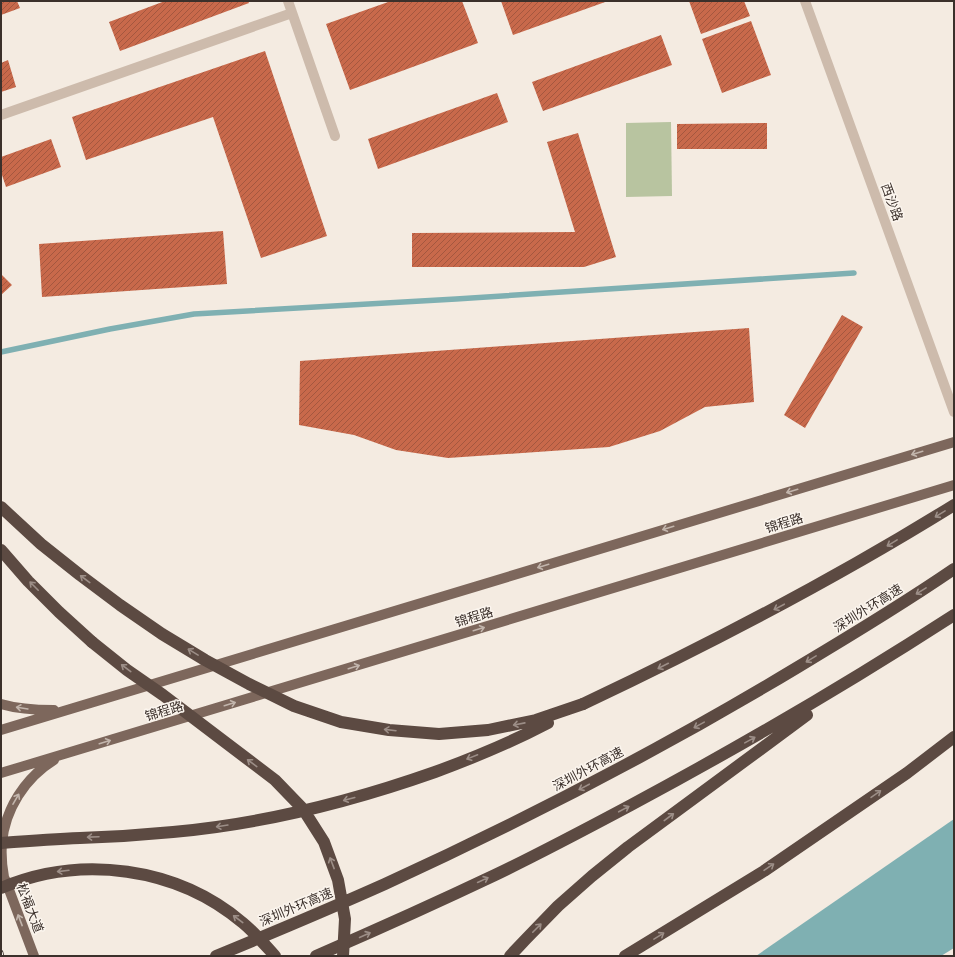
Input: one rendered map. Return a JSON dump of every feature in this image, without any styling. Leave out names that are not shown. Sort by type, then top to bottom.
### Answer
[{"type":"highway","points":[[1,843],[174,832],[261,820],[316,808],[408,781],[497,747],[660,668],[784,604],[859,562],[954,505]]},
{"type":"highway","points":[[1,507],[41,544],[80,576],[156,630],[205,660],[249,684],[294,706],[341,722],[389,730],[438,734],[488,730],[536,720],[583,704]]},
{"type":"highway","points":[[1,550],[28,581],[92,642],[127,670],[163,695],[275,780],[303,809],[324,842],[338,880],[345,920],[343,956]]},
{"type":"highway","name":"深圳外环高速","points":[[216,956],[385,884],[572,793],[755,693],[844,640],[954,569]]},
{"type":"highway","points":[[316,956],[489,877],[590,827],[682,778],[761,734],[954,616]]},
{"type":"highway","points":[[510,956],[558,906],[592,876],[864,672]]},
{"type":"highway","points":[[625,956],[764,871],[906,773],[954,737]]},
{"type":"highway","points":[[2,878],[12,883],[60,871],[109,869],[134,872],[157,878],[186,888],[224,908],[243,923],[275,956]]},
{"type":"main road","points":[[1,730],[954,442]]},
{"type":"main road","name":"锦程路","points":[[1,773],[954,485]]},
{"type":"main road","points":[[1,704],[37,710],[72,708]]},
{"type":"main road","name":"松福大道","points":[[34,956],[2,878],[3,833],[9,811],[17,796],[27,783],[52,761],[84,748]]},
{"type":"street","points":[[288,1],[335,136]]},
{"type":"street","name":"西沙路","points":[[805,1],[954,412]]},
{"type":"street","points":[[1,115],[292,13]]},
{"type":"green space","points":[[671,122],[672,196],[626,197],[626,123]]},
{"type":"water","points":[[954,819],[954,948],[941,956],[756,956]]},
{"type":"building","points":[[1,1],[17,1],[20,8],[1,15]]},
{"type":"building","points":[[165,1],[248,1],[249,3],[120,51],[109,22]]},
{"type":"building","points":[[391,1],[462,1],[478,43],[350,90],[326,24]]},
{"type":"building","points":[[501,1],[608,1],[513,35]]},
{"type":"building","points":[[689,1],[744,1],[750,16],[701,34]]},
{"type":"building","points":[[751,21],[771,75],[722,93],[702,39]]},
{"type":"building","points":[[661,35],[672,65],[543,111],[532,82]]},
{"type":"building","points":[[265,51],[327,236],[261,258],[213,117],[86,160],[72,117]]},
{"type":"building","points":[[8,60],[16,87],[1,92],[1,63]]},
{"type":"building","points":[[497,93],[508,122],[378,169],[368,139]]},
{"type":"building","points":[[767,123],[767,149],[677,149],[677,124]]},
{"type":"building","points":[[578,133],[616,257],[584,267],[412,267],[412,233],[575,232],[547,142]]},
{"type":"building","points":[[51,139],[61,167],[6,187],[1,172],[1,157]]},
{"type":"building","points":[[223,231],[227,284],[42,297],[39,244]]},
{"type":"building","points":[[1,274],[12,285],[1,295]]},
{"type":"building","points":[[842,315],[863,327],[805,428],[784,415]]},
{"type":"building","points":[[749,328],[754,402],[705,407],[660,431],[609,447],[448,458],[396,450],[354,435],[299,425],[300,361]]},
{"type":"waterway","points":[[1,352],[110,329],[194,314],[456,299],[854,273]]},
{"type":"railway","points":[[1,952],[2,956]]}]
